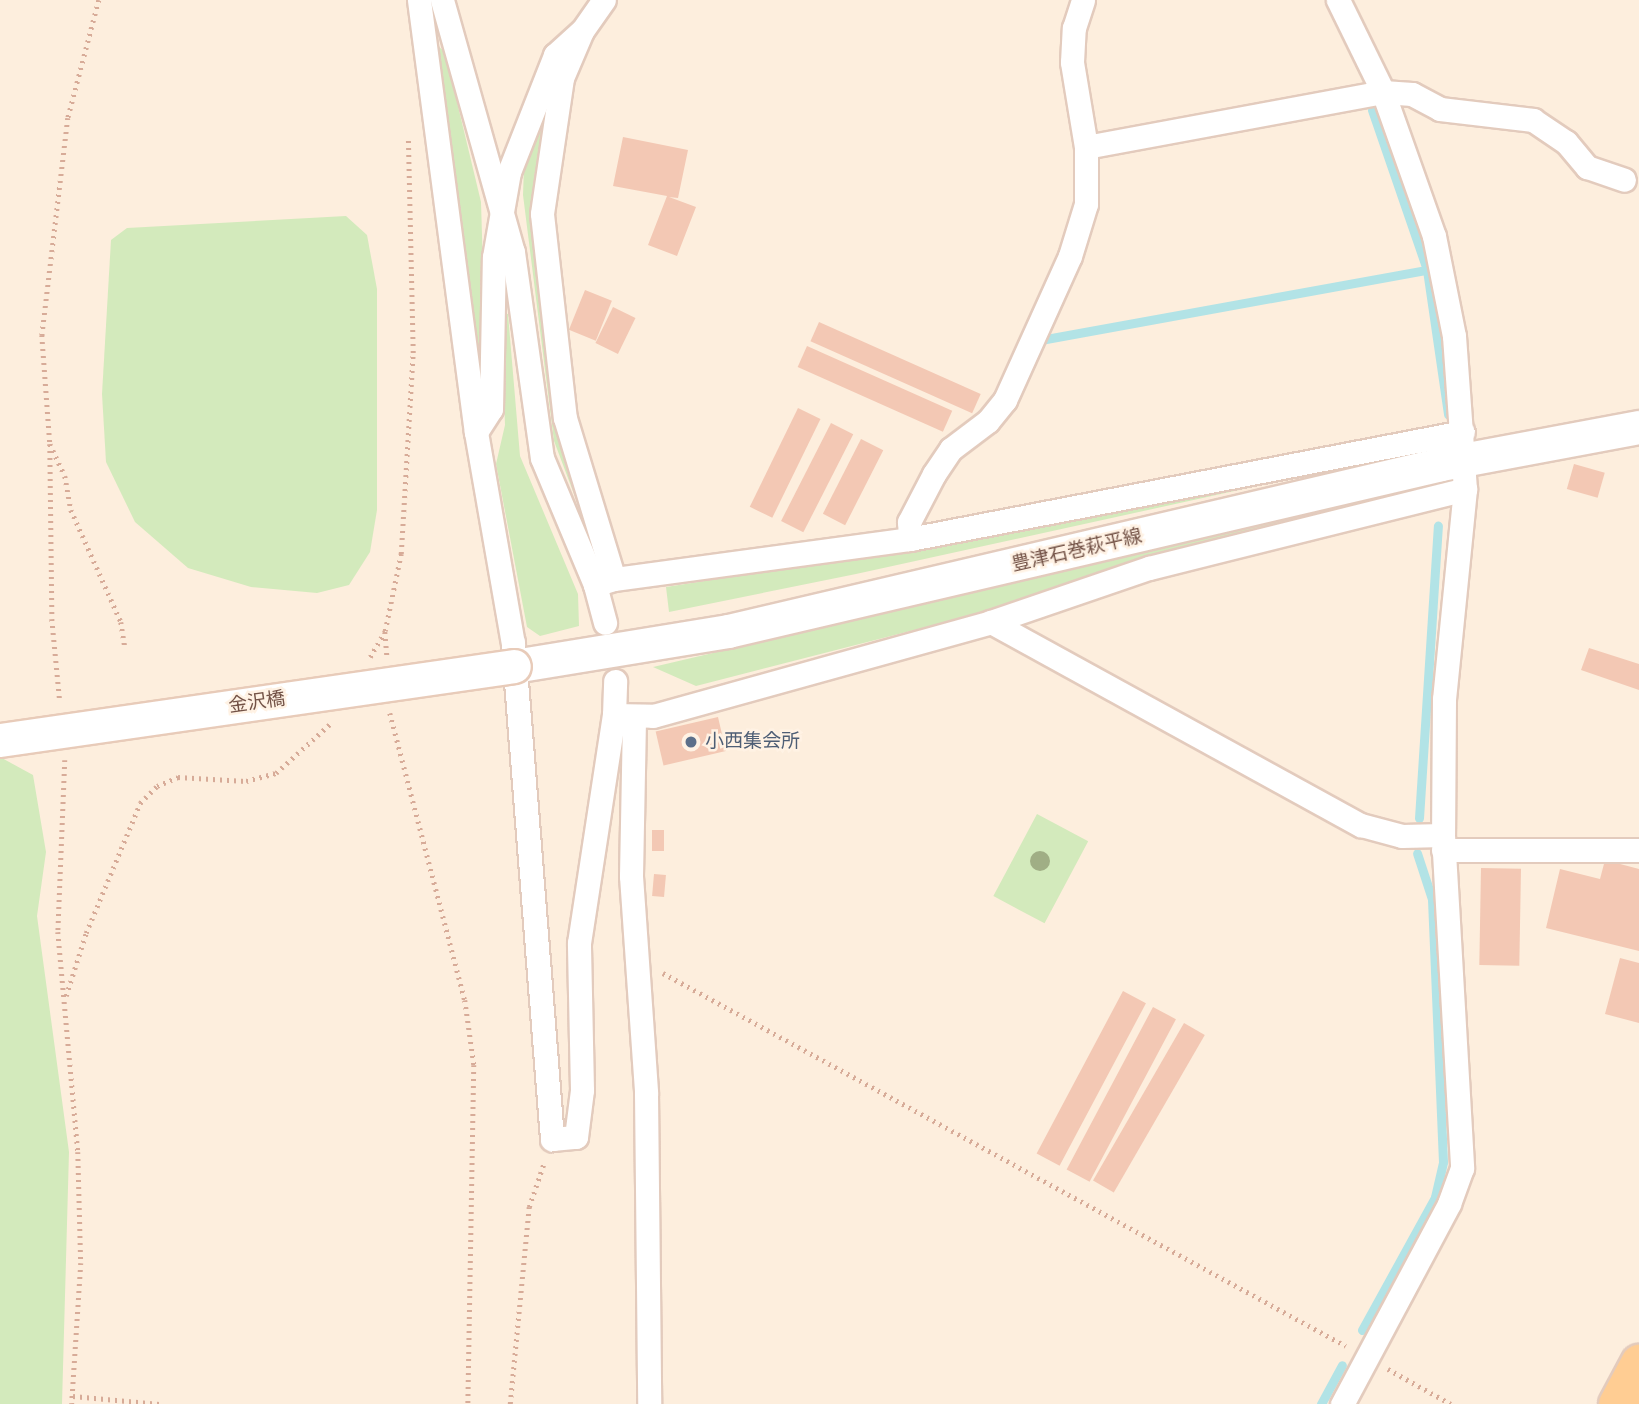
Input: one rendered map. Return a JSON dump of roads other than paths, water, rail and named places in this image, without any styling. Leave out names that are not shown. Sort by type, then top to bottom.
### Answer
[{"type":"main road","name":"豊津石巻萩平線","points":[[514,666],[728,631],[1463,460],[1639,427]]},
{"type":"main road","name":"金沢橋","points":[[0,740],[514,666]]},
{"type":"main road","points":[[1617,1404],[1639,1363]]},
{"type":"street","points":[[419,0],[476,432],[514,666],[552,1139],[576,1137],[582,1090],[579,943],[624,717]]},
{"type":"street","points":[[442,0],[499,211],[513,252],[542,458],[605,582]]},
{"type":"street","points":[[604,0],[582,31],[562,78],[542,214],[565,418],[605,582],[605,623]]},
{"type":"street","points":[[910,539],[909,522],[934,474],[951,449],[988,421],[1005,400],[1041,328],[1086,204],[1086,147],[1072,62],[1074,28],[1083,0]]},
{"type":"street","points":[[1338,0],[1383,92],[1434,236],[1454,336],[1463,460],[1444,699],[1443,843],[1462,1168],[1449,1204],[1342,1404]]},
{"type":"street","points":[[476,432],[491,409],[499,211],[520,139],[555,55],[582,31]]},
{"type":"street","points":[[1086,147],[1383,92],[1412,94],[1440,109],[1533,120],[1566,142],[1587,167],[1624,180]]},
{"type":"street","points":[[605,582],[1463,460]]},
{"type":"street","points":[[624,717],[991,622],[1463,460]]},
{"type":"street","points":[[991,622],[1361,825],[1443,843],[1639,850]]},
{"type":"street","points":[[615,681],[624,717],[631,876],[646,1093],[649,1404]]},
{"type":"waterway","points":[[1372,110],[1427,270],[1448,414]]},
{"type":"waterway","points":[[1035,341],[1427,270]]},
{"type":"waterway","points":[[1419,818],[1438,526]]},
{"type":"waterway","points":[[1362,1330],[1435,1197],[1443,1162],[1432,899],[1417,853]]},
{"type":"waterway","points":[[1321,1404],[1342,1365]]},
{"type":"place","name":"小西集会所","points":[[691,742]]}]
